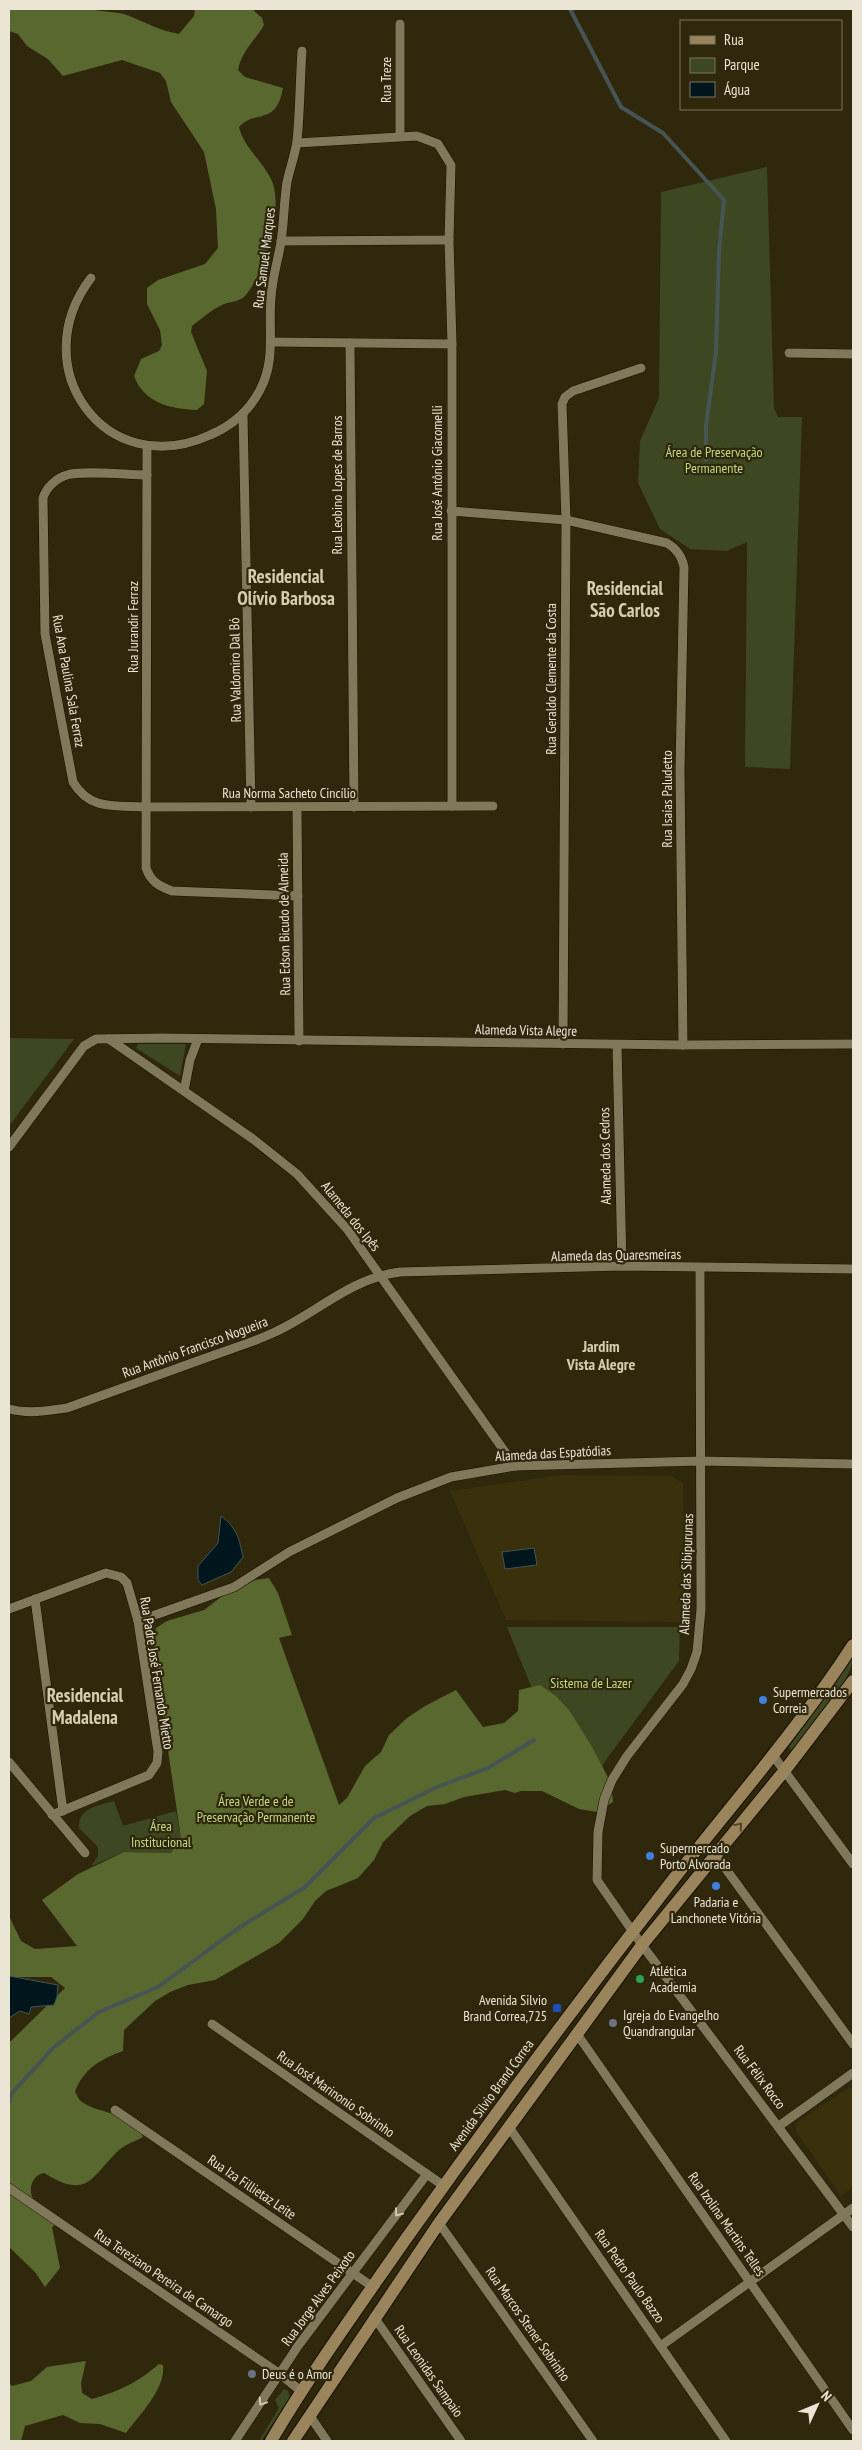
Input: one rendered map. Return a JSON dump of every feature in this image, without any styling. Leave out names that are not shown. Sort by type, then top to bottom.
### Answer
[{"type":"main road","name":"Avenida Silvio Brand Correa","points":[[271,2441],[373,2287],[487,2124],[632,1931],[821,1692],[853,1644]]},
{"type":"main road","points":[[293,2441],[439,2223],[642,1945],[785,1770],[853,1681]]},
{"type":"street","name":"Rua Treze","points":[[400,24],[400,136]]},
{"type":"street","name":"Rua Samuel Marques","points":[[91,278],[76,300],[68,326],[66,353],[71,380],[83,404],[102,424],[124,439],[147,446],[168,447],[194,443],[220,431],[243,414],[259,391],[265,378],[272,342],[271,298],[281,241],[287,183],[297,143],[302,51]]},
{"type":"street","points":[[297,143],[400,136]]},
{"type":"street","name":"Rua José Antônio Giacomelli","points":[[400,136],[417,136],[438,144],[450,165],[452,806]]},
{"type":"street","points":[[281,241],[449,240]]},
{"type":"street","points":[[272,342],[452,344]]},
{"type":"street","name":"Rua Leobino Lopes de Barros","points":[[350,343],[354,806]]},
{"type":"street","points":[[789,353],[853,354]]},
{"type":"street","name":"Rua Geraldo Clemente da Costa","points":[[563,1044],[566,520],[562,404],[565,397],[587,385],[641,368]]},
{"type":"street","name":"Rua Valdomiro Dal Bó","points":[[243,414],[251,807]]},
{"type":"street","name":"Rua Jurandir Ferraz","points":[[147,446],[146,868],[149,877],[158,886],[172,891],[298,896]]},
{"type":"street","name":"Rua Ana Paulina Sala Ferraz","points":[[87,799],[78,792],[73,782],[45,634],[42,498],[45,491],[53,483],[69,474],[147,475]]},
{"type":"street","points":[[450,511],[566,520]]},
{"type":"street","name":"Rua Isaías Paludetto","points":[[566,520],[667,543],[679,553],[684,567],[680,770],[683,1046]]},
{"type":"street","name":"Rua Norma Sacheto Cincílio","points":[[87,799],[97,804],[146,807],[493,806]]},
{"type":"street","name":"Rua Edson Bicudo de Almeida","points":[[297,806],[299,1041]]},
{"type":"street","points":[[184,1091],[190,1060],[198,1038]]},
{"type":"street","name":"Alameda Vista Alegre","points":[[9,1147],[84,1046],[96,1039],[198,1038],[683,1046],[853,1044]]},
{"type":"street","name":"Alameda dos Ipês","points":[[109,1039],[253,1139],[297,1174],[347,1229],[515,1466]]},
{"type":"street","name":"Alameda dos Cedros","points":[[617,1045],[622,1266]]},
{"type":"street","name":"Alameda das Quaresmeiras","points":[[380,1274],[622,1266],[853,1269]]},
{"type":"street","name":"Alameda das Sibipurunas","points":[[642,1945],[597,1880],[598,1832],[604,1800],[612,1780],[627,1756],[683,1684],[697,1652],[701,1609],[700,1268]]},
{"type":"street","name":"Rua Antônio Francisco Nogueira","points":[[9,1409],[20,1412],[45,1412],[67,1408],[228,1350],[298,1321],[348,1288],[380,1274]]},
{"type":"street","name":"Alameda das Espatódias","points":[[138,1621],[234,1587],[289,1552],[397,1498],[451,1477],[515,1466],[701,1460],[853,1464]]},
{"type":"street","name":"Rua Padre José Fernando Mietto","points":[[35,1600],[106,1573],[122,1577],[127,1583],[138,1621],[158,1752],[157,1763],[150,1775],[63,1811]]},
{"type":"street","points":[[9,1609],[35,1600],[63,1811],[52,1815]]},
{"type":"street","points":[[772,1754],[853,1864]]},
{"type":"street","points":[[9,1762],[85,1853]]},
{"type":"street","points":[[715,1854],[853,2044]]},
{"type":"street","name":"Rua Félix Rocco","points":[[642,1945],[780,2126],[853,2227]]},
{"type":"street","name":"Rua José Marinonio Sobrinho","points":[[212,2024],[444,2186]]},
{"type":"street","name":"Rua Izolina Martins Telles","points":[[577,2034],[751,2281],[853,2430]]},
{"type":"street","points":[[780,2126],[853,2073]]},
{"type":"street","name":"Rua Iza Fillietaz Leite","points":[[115,2110],[373,2287]]},
{"type":"street","name":"Rua Pedro Paulo Bazzo","points":[[509,2127],[662,2345],[726,2441]]},
{"type":"street","name":"Rua Jorge Alves Peixoto","points":[[236,2441],[280,2374],[352,2273],[427,2174]]},
{"type":"street","name":"Rua Tereziano Pereira de Camargo","points":[[9,2188],[280,2374],[302,2392]]},
{"type":"street","points":[[662,2345],[853,2208]]},
{"type":"street","name":"Rua Marcos Stener Sobrinho","points":[[439,2223],[593,2441]]},
{"type":"street","name":"Rua Leonidas Sampaio","points":[[374,2318],[460,2441]]},
{"type":"street","points":[[310,2416],[327,2441]]},
{"type":"shaded area","points":[[561,1475],[671,1476],[683,1483],[685,1622],[506,1620],[450,1491]]},
{"type":"shaded area","points":[[850,2087],[853,2091],[853,2187],[841,2196],[796,2131],[797,2122]]},
{"type":"green space","points":[[9,9],[92,9],[123,14],[159,29],[179,34],[194,16],[195,9],[252,9],[262,18],[264,25],[245,51],[238,70],[245,77],[283,88],[280,100],[270,113],[245,122],[239,127],[249,148],[271,179],[275,191],[274,222],[259,273],[245,296],[239,300],[223,304],[192,326],[191,332],[207,371],[204,404],[197,410],[177,408],[159,403],[144,393],[134,376],[141,359],[159,351],[162,345],[160,330],[147,304],[147,288],[158,280],[205,264],[218,248],[216,209],[204,152],[171,102],[166,81],[160,73],[122,60],[63,76],[48,59],[27,46],[18,34],[9,31]]},
{"type":"green space","name":"Área de Preservação Permanente","points":[[767,167],[774,408],[778,417],[802,417],[790,769],[745,767],[747,542],[727,551],[690,549],[660,529],[638,483],[640,441],[659,398],[661,192]]},
{"type":"green space","points":[[9,1038],[74,1039],[9,1126]]},
{"type":"green space","points":[[138,1044],[186,1044],[180,1076],[136,1048]]},
{"type":"green space","name":"Área Verde e de Preservação Permanente","points":[[269,1578],[278,1593],[292,1635],[279,1638],[339,1805],[347,1798],[365,1766],[381,1752],[389,1735],[407,1718],[425,1706],[456,1690],[483,1727],[504,1723],[518,1711],[519,1690],[540,1685],[556,1696],[569,1710],[591,1745],[611,1783],[613,1802],[597,1812],[579,1809],[542,1791],[521,1791],[515,1793],[505,1790],[464,1797],[445,1804],[427,1806],[410,1816],[383,1842],[374,1860],[358,1878],[326,1891],[315,1901],[303,1919],[279,1943],[215,1980],[188,1985],[170,1992],[155,2001],[124,2030],[123,2051],[100,2061],[88,2071],[78,2084],[75,2092],[81,2101],[90,2106],[125,2118],[133,2123],[143,2137],[119,2150],[87,2182],[79,2185],[70,2185],[44,2173],[37,2176],[32,2183],[31,2189],[34,2201],[55,2225],[52,2227],[60,2268],[45,2287],[35,2272],[9,2247],[9,2043],[65,1988],[51,1977],[9,1977],[9,1916],[21,1941],[35,1949],[77,1946],[42,1900],[78,1874],[124,1852],[171,1853],[181,1838],[155,1663],[153,1639],[156,1628],[167,1621],[204,1610],[221,1597],[255,1580]]},
{"type":"green space","name":"Sistema de Lazer","points":[[507,1627],[680,1627],[679,1661],[608,1757],[590,1787],[581,1809]]},
{"type":"green space","points":[[853,1657],[846,1679],[838,1692],[793,1752],[789,1747]]},
{"type":"green space","name":"Área Institucional","points":[[114,1801],[123,1826],[176,1811],[181,1838],[171,1853],[124,1852],[91,1866],[98,1856],[98,1847],[79,1828],[80,1821],[85,1812],[95,1806]]},
{"type":"green space","points":[[86,2361],[81,2383],[82,2393],[92,2399],[128,2385],[144,2376],[159,2364],[163,2365],[163,2374],[156,2392],[126,2433],[100,2424],[80,2423],[63,2415],[25,2426],[21,2441],[9,2441],[9,2383],[12,2386],[31,2381],[47,2367]]},
{"type":"green space","points":[[284,2389],[288,2391],[290,2397],[261,2441],[259,2441],[279,2408],[275,2400]]},
{"type":"water","points":[[221,1516],[231,1525],[236,1534],[243,1557],[231,1572],[202,1585],[198,1580],[198,1566],[218,1543]]},
{"type":"water","points":[[534,1548],[537,1565],[505,1569],[502,1552]]},
{"type":"water","points":[[9,1976],[58,1985],[54,2005],[31,2007],[29,2014],[20,2011],[9,2018]]},
{"type":"waterway","points":[[570,9],[621,107],[663,133],[724,200],[719,251],[716,352],[706,426],[706,460]]},
{"type":"waterway","points":[[9,2102],[12,2093],[54,2047],[99,2012],[158,1987],[237,1929],[305,1887],[374,1818],[437,1787],[488,1768],[534,1740]]},
{"type":"place","name":"Supermercados Correia","points":[[763,1700]]},
{"type":"place","name":"Supermercado Porto Alvorada","points":[[650,1856]]},
{"type":"place","name":"Padaria e Lanchonete Vitória","points":[[716,1886]]},
{"type":"place","name":"Atlética Academia","points":[[640,1979]]},
{"type":"place","name":"Avenida Silvio Brand Correa,725","points":[[557,2008]]},
{"type":"place","name":"Igreja do Evangelho Quandrangular","points":[[613,2023]]},
{"type":"place","name":"Deus é o Amor","points":[[252,2374]]},
{"type":"district","name":"Residencial Olívio Barbosa","points":[[286,587]]},
{"type":"district","name":"Residencial São Carlos","points":[[625,599]]},
{"type":"district","name":"Jardim Vista Alegre","points":[[601,1355]]},
{"type":"district","name":"Residencial Madalena","points":[[85,1706]]}]
